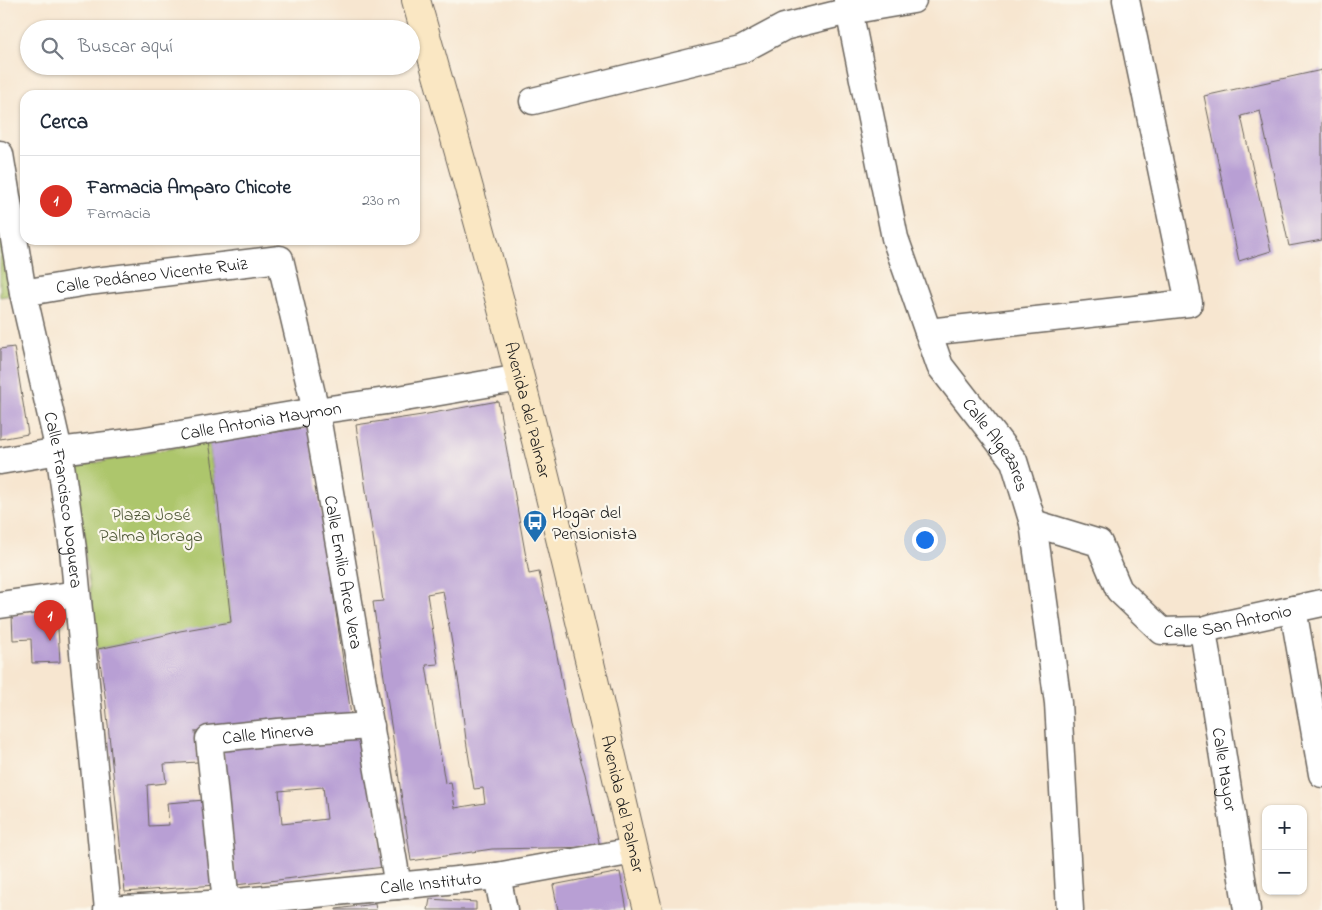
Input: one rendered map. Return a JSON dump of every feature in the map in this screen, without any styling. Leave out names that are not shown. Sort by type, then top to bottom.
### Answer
[{"type":"main road","name":"Avenida del Palmar","points":[[416,0],[520,378],[648,910]]},
{"type":"street","points":[[533,101],[741,50],[784,27],[848,5],[913,0]]},
{"type":"street","points":[[928,332],[1189,303],[1126,0]]},
{"type":"street","name":"Calle Algezares","points":[[848,5],[895,238],[940,366],[1014,462],[1033,523],[1058,703],[1070,910]]},
{"type":"street","name":"Calle Francisco Noguera","points":[[0,154],[23,293],[59,451],[73,549],[108,910]]},
{"type":"street","name":"Calle Pedáneo Vicente Ruiz","points":[[23,293],[87,282],[280,259]]},
{"type":"street","name":"Calle Emilio Arce Vera","points":[[280,259],[316,411],[398,886]]},
{"type":"street","name":"Calle Antonia Maymon","points":[[0,461],[139,441],[520,378]]},
{"type":"street","name":"Calle San Antonio","points":[[1033,523],[1099,544],[1119,590],[1162,631],[1203,630],[1322,603]]},
{"type":"street","points":[[0,605],[77,594]]},
{"type":"street","points":[[1292,609],[1322,774]]},
{"type":"street","name":"Calle Mayor","points":[[1203,630],[1247,910]]},
{"type":"street","name":"Calle Minerva","points":[[226,902],[209,739],[371,726]]},
{"type":"street","name":"Calle Instituto","points":[[108,910],[226,902],[497,876],[634,851]]},
{"type":"street","points":[[497,876],[504,910]]},
{"type":"green space","points":[[0,154],[23,293],[0,297]]},
{"type":"green space","name":"Plaza José Palma Moraga","points":[[209,441],[231,622],[98,649],[73,467]]},
{"type":"building","points":[[1322,70],[1322,240],[1289,246],[1260,111],[1241,116],[1271,251],[1239,261],[1204,96]]},
{"type":"building","points":[[14,347],[28,434],[0,439],[0,349]]},
{"type":"building","points":[[498,401],[529,574],[539,572],[551,623],[570,725],[585,774],[600,847],[492,849],[411,861],[373,602],[383,601],[356,425]],"holes":[[[443,591],[474,789],[483,788],[485,803],[455,808],[451,782],[445,783],[426,665],[438,664],[427,594]]]},
{"type":"building","points":[[309,427],[351,715],[195,731],[198,762],[164,764],[166,783],[147,785],[149,826],[169,825],[167,803],[205,800],[215,885],[125,892],[105,695],[98,649],[231,622],[218,502],[209,441]]},
{"type":"building","points":[[57,612],[60,662],[32,663],[31,639],[13,640],[12,615]]},
{"type":"building","points":[[367,731],[384,867],[236,885],[223,749]],"holes":[[[323,787],[327,819],[282,824],[279,791]]]},
{"type":"building","points":[[620,872],[627,910],[558,910],[553,885]]},
{"type":"building","points":[[430,899],[476,902],[476,910],[428,910]]},
{"type":"building","points":[[375,904],[376,910],[336,910],[336,909]]},
{"type":"place","name":"Hogar del Pensionista","points":[[535,543]]},
{"type":"place","name":"Farmacia Amparo Chicote","points":[[50,641]]}]
